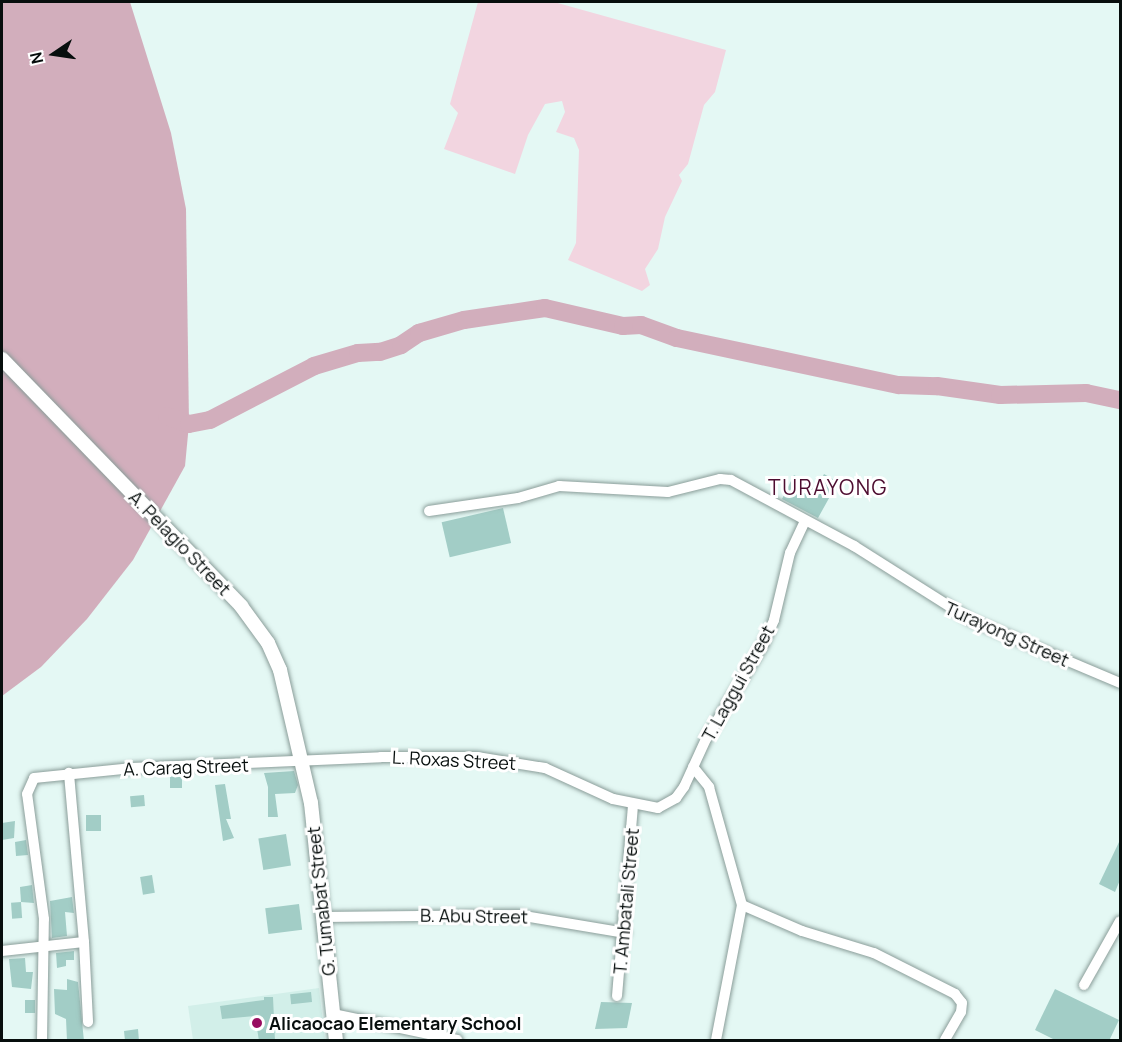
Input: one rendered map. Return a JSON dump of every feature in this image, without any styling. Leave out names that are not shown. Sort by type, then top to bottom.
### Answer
[{"type":"main road","name":"A. Pelagio Street","points":[[2,359],[241,606],[268,643],[280,670],[303,761]]},
{"type":"main road","name":"G. Tumabat Street","points":[[303,761],[336,1041]]},
{"type":"street","name":"Turayong Street","points":[[429,511],[518,498],[549,487],[668,492],[720,479],[741,483],[805,521],[854,546],[963,616],[1120,683]]},
{"type":"street","name":"T. Laggui Street","points":[[633,806],[658,808],[668,804],[684,787],[769,632],[790,553],[805,521]]},
{"type":"street","name":"L. Roxas Street","points":[[303,761],[381,757],[500,760],[545,768],[633,806]]},
{"type":"street","name":"A. Carag Street","points":[[42,1041],[44,919],[28,788],[39,776],[303,761]]},
{"type":"street","points":[[693,767],[709,787],[742,905],[716,1041]]},
{"type":"street","points":[[69,773],[84,942],[88,1022]]},
{"type":"street","name":"T. Ambatali Street","points":[[617,996],[633,806]]},
{"type":"street","points":[[742,905],[802,930],[874,953],[955,994],[962,1003],[961,1012],[945,1041]]},
{"type":"street","name":"B. Abu Street","points":[[322,917],[518,915],[624,933]]},
{"type":"street","points":[[1084,986],[1120,921]]},
{"type":"street","points":[[2,951],[84,942]]},
{"type":"street","points":[[333,1014],[457,1041]]},
{"type":"shaded area","points":[[2,2],[130,2],[171,133],[186,209],[189,424],[185,466],[133,560],[87,619],[41,667],[2,696]]},
{"type":"shaded area","points":[[478,2],[554,2],[726,50],[715,92],[704,105],[688,164],[679,175],[682,181],[665,217],[658,249],[645,269],[650,285],[642,291],[568,260],[576,243],[579,150],[574,138],[556,132],[565,112],[562,101],[545,104],[528,135],[515,174],[444,149],[458,113],[450,104]]},
{"type":"shaded area","name":"Alicaocao Elementary School","points":[[319,988],[325,1040],[193,1040],[188,1006]]},
{"type":"building","points":[[824,474],[838,482],[818,518],[782,499],[794,475],[817,488]]},
{"type":"building","points":[[503,508],[511,543],[450,557],[442,522]]},
{"type":"building","points":[[294,771],[298,785],[295,793],[275,794],[278,817],[268,817],[268,787],[264,773]]},
{"type":"building","points":[[170,774],[182,774],[182,788],[170,788]]},
{"type":"building","points":[[225,784],[231,819],[226,819],[234,838],[223,841],[215,785]]},
{"type":"building","points":[[144,795],[145,806],[131,807],[130,796]]},
{"type":"building","points":[[86,815],[101,815],[101,831],[86,831]]},
{"type":"building","points":[[15,821],[14,838],[2,840],[2,823]]},
{"type":"building","points":[[286,834],[291,866],[263,870],[258,838]]},
{"type":"building","points":[[26,840],[28,855],[16,856],[15,842]]},
{"type":"building","points":[[1120,840],[1120,880],[1115,892],[1099,884]]},
{"type":"building","points":[[152,875],[155,893],[143,895],[140,877]]},
{"type":"building","points":[[32,885],[34,903],[21,902],[20,887]]},
{"type":"building","points":[[72,897],[74,913],[65,912],[67,936],[52,938],[50,901]]},
{"type":"building","points":[[21,902],[22,918],[12,919],[11,903]]},
{"type":"building","points":[[299,904],[302,930],[268,934],[265,908]]},
{"type":"building","points":[[74,951],[74,960],[66,960],[66,966],[57,968],[56,953]]},
{"type":"building","points":[[25,958],[26,972],[33,972],[31,989],[12,987],[9,959]]},
{"type":"building","points":[[67,979],[78,982],[84,1041],[67,1041],[66,1019],[55,1014],[54,989],[67,990]]},
{"type":"building","points":[[1055,989],[1119,1020],[1109,1041],[1057,1041],[1035,1030]]},
{"type":"building","points":[[311,992],[312,1002],[291,1004],[290,994]]},
{"type":"building","points":[[264,997],[273,997],[275,1041],[259,1041],[255,1016],[222,1019],[220,1006],[264,1000]]},
{"type":"building","points":[[25,1000],[35,1000],[35,1013],[25,1013]]},
{"type":"building","points":[[601,1002],[632,1003],[627,1028],[595,1029]]},
{"type":"building","points":[[138,1029],[139,1041],[125,1041],[124,1031]]},
{"type":"waterway","points":[[167,416],[189,424],[210,420],[314,366],[358,353],[380,352],[401,345],[419,333],[464,320],[545,308],[623,326],[641,325],[677,338],[899,385],[937,386],[1000,395],[1086,393],[1120,400]]},
{"type":"place","name":"Alicaocao Elementary School","points":[[257,1023]]},
{"type":"district","name":"TURAYONG","points":[[828,487]]}]
